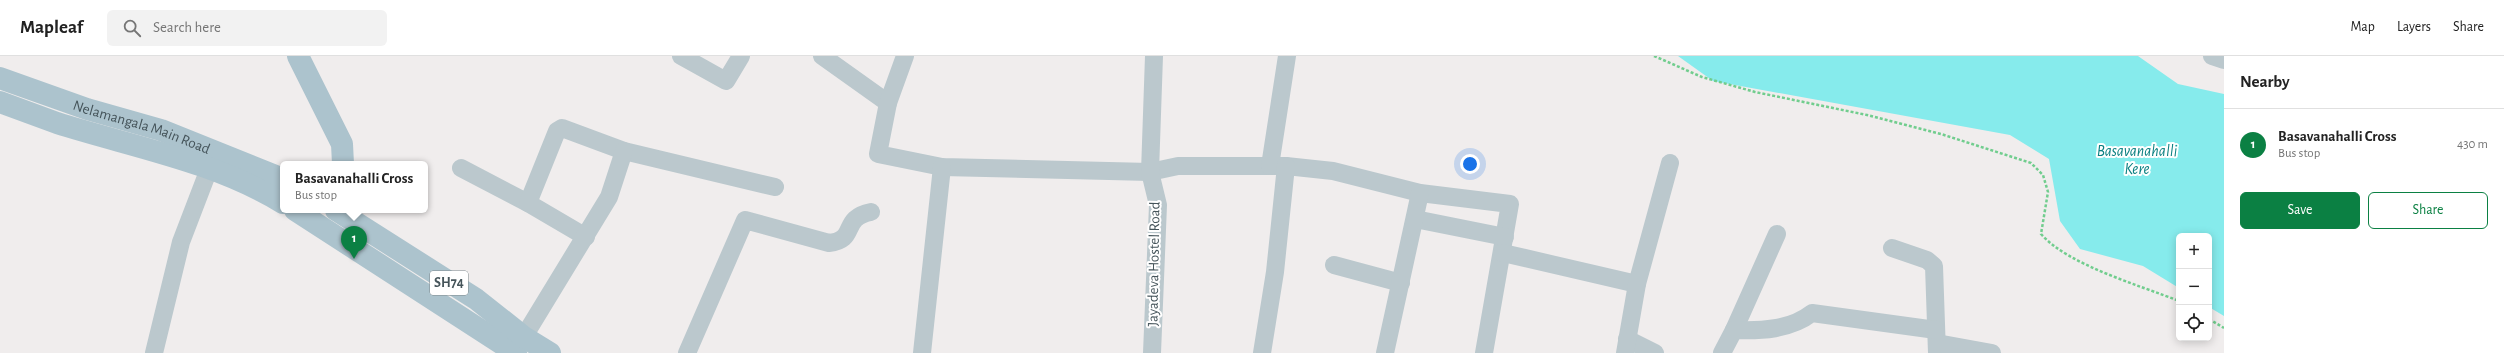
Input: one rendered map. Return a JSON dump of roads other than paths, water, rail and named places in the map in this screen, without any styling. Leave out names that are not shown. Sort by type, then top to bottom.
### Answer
[{"type":"main road","points":[[298,56],[342,144],[343,161]]},
{"type":"main road","name":"Nelamangala Main Road","points":[[0,78],[79,106],[161,130],[280,178]]},
{"type":"main road","points":[[0,102],[57,122],[189,161],[262,190],[280,201]]},
{"type":"main road","points":[[300,213],[342,239]]},
{"type":"main road","name":"SH74","points":[[342,213],[342,239],[518,347],[550,353]]},
{"type":"main road","name":"SH74","points":[[344,213],[476,299],[518,347]]},
{"type":"street","points":[[681,56],[726,81],[741,56]]},
{"type":"street","points":[[822,56],[888,103]]},
{"type":"street","points":[[905,56],[888,103],[878,154],[942,167],[1150,172],[1178,166],[1278,166],[1333,171],[1420,193],[1510,204],[1484,353]]},
{"type":"street","name":"Jayadeva Hostel Road","points":[[1152,353],[1158,205],[1150,172],[1154,56]]},
{"type":"street","points":[[1262,353],[1275,272],[1278,166],[1287,56]]},
{"type":"street","points":[[2212,56],[2224,60]]},
{"type":"street","points":[[528,203],[557,130],[562,128],[624,151],[775,187]]},
{"type":"street","points":[[518,347],[586,237],[609,196],[624,151]]},
{"type":"street","points":[[1655,353],[1626,346],[1637,284],[1670,163]]},
{"type":"street","points":[[922,353],[942,167]]},
{"type":"street","points":[[461,168],[528,203],[586,237]]},
{"type":"street","points":[[154,353],[181,242],[209,169]]},
{"type":"street","points":[[1385,353],[1420,193]]},
{"type":"street","points":[[687,353],[745,220],[829,243],[839,242],[845,237],[854,218],[858,215],[872,212]]},
{"type":"street","points":[[1415,219],[1637,284]]},
{"type":"street","points":[[1722,353],[1734,330],[1777,234]]},
{"type":"street","points":[[1892,248],[1927,260],[1934,266],[1937,342]]},
{"type":"street","points":[[1334,265],[1401,283]]},
{"type":"street","points":[[1734,330],[1761,331],[1801,322],[1812,313],[1992,353]]},
{"type":"water","name":"Basavanahalli Kere","points":[[1678,56],[2138,56],[2178,84],[2224,94],[2224,316],[2212,309],[2212,233],[2176,233],[2176,286],[2143,266],[2080,249],[2060,221],[2049,159],[2010,135],[1713,81]]},
{"type":"place","name":"Basavanahalli Cross","points":[[354,259]]}]
